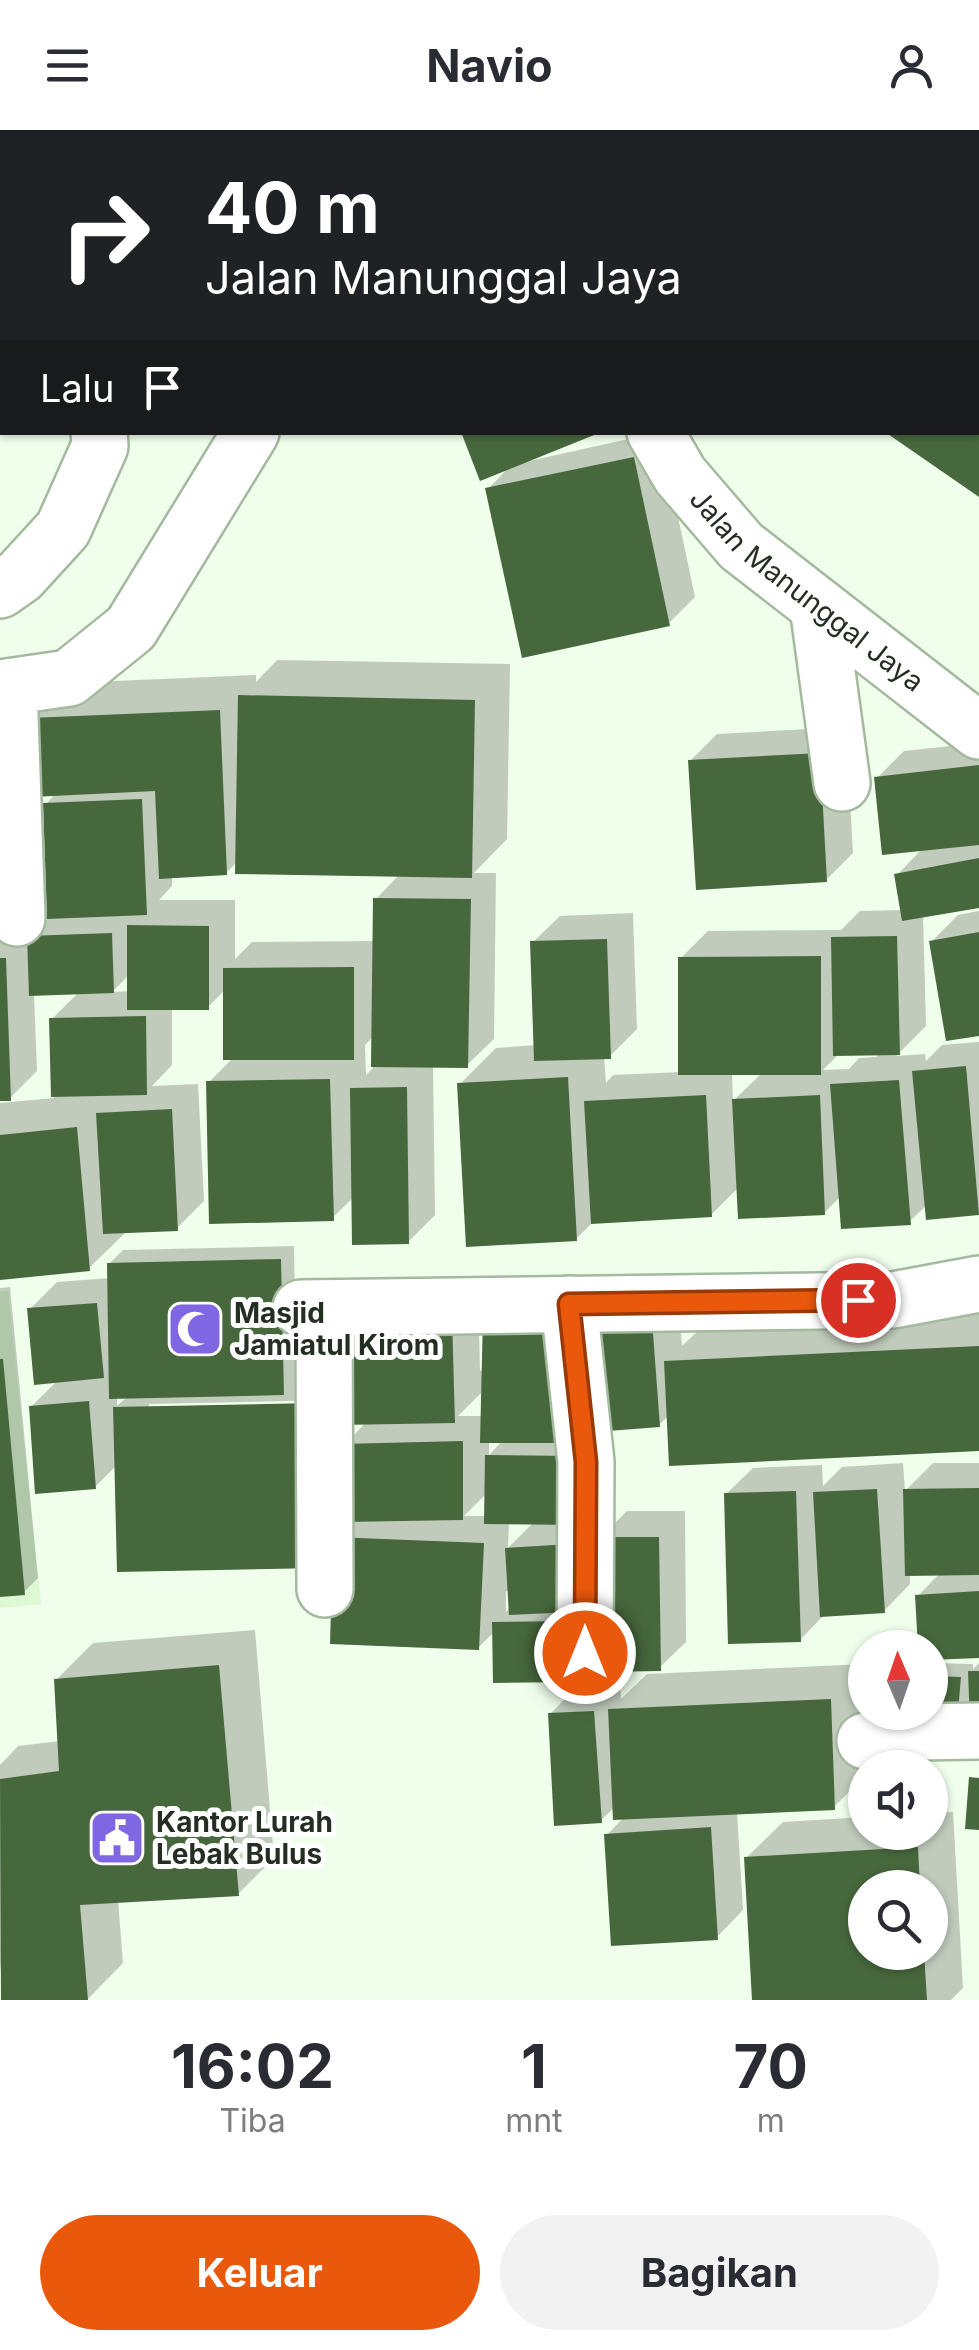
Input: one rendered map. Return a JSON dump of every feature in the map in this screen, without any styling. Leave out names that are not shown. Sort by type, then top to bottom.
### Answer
[{"type":"street","points":[[17,918],[4,688],[69,678],[131,628],[249,435]]},
{"type":"street","name":"Jalan Manunggal Jaya","points":[[656,435],[680,475],[740,546],[979,731]]},
{"type":"street","points":[[0,590],[20,576],[62,530],[100,439]]},
{"type":"street","points":[[818,606],[842,783]]},
{"type":"street","points":[[325,1589],[313,1308],[894,1300],[979,1284]]},
{"type":"street","points":[[569,1304],[586,1462],[585,1653]]},
{"type":"street","points":[[865,1740],[915,1732],[979,1731]]},
{"type":"shaded area","points":[[8,1291],[41,1604],[0,1608],[0,1292]]},
{"type":"building","points":[[462,435],[594,435],[480,481]]},
{"type":"building","points":[[889,435],[979,435],[979,497]]},
{"type":"building","points":[[634,457],[670,626],[522,658],[485,488]]},
{"type":"building","points":[[238,695],[475,700],[472,878],[235,874]]},
{"type":"building","points":[[220,710],[227,875],[159,879],[155,791],[32,797],[29,718]]},
{"type":"building","points":[[820,753],[827,882],[696,890],[688,760]]},
{"type":"building","points":[[979,765],[979,845],[882,855],[874,777]]},
{"type":"building","points":[[142,799],[147,915],[47,919],[43,803]]},
{"type":"building","points":[[979,858],[979,908],[902,921],[894,874]]},
{"type":"building","points":[[373,898],[471,899],[468,1068],[371,1067]]},
{"type":"building","points":[[127,925],[209,926],[209,1010],[127,1010]]},
{"type":"building","points":[[979,932],[979,1036],[946,1041],[929,941]]},
{"type":"building","points":[[112,933],[114,993],[29,996],[27,936]]},
{"type":"building","points":[[897,936],[900,1055],[833,1056],[831,937]]},
{"type":"building","points":[[607,939],[611,1059],[534,1061],[530,941]]},
{"type":"building","points":[[821,956],[821,1075],[678,1075],[678,957]]},
{"type":"building","points":[[0,958],[6,958],[11,1101],[0,1101]]},
{"type":"building","points":[[354,967],[354,1060],[223,1060],[223,968]]},
{"type":"building","points":[[146,1016],[147,1095],[51,1097],[49,1018]]},
{"type":"building","points":[[966,1066],[979,1215],[926,1220],[912,1071]]},
{"type":"building","points":[[568,1077],[577,1241],[466,1247],[457,1083]]},
{"type":"building","points":[[330,1079],[334,1221],[209,1224],[206,1081]]},
{"type":"building","points":[[899,1080],[911,1225],[841,1229],[830,1084]]},
{"type":"building","points":[[407,1087],[409,1244],[352,1245],[350,1088]]},
{"type":"building","points":[[706,1095],[712,1217],[591,1224],[584,1101]]},
{"type":"building","points":[[820,1095],[825,1215],[738,1219],[732,1099]]},
{"type":"building","points":[[172,1109],[178,1231],[103,1234],[96,1113]]},
{"type":"building","points":[[77,1127],[90,1271],[0,1280],[0,1135]]},
{"type":"building","name":"Masjid Jamiatul Kirom","points":[[281,1259],[284,1395],[109,1399],[107,1263]]},
{"type":"building","points":[[97,1303],[104,1378],[34,1385],[27,1308]]},
{"type":"building","points":[[483,1315],[550,1317],[556,1443],[480,1443]]},
{"type":"building","points":[[452,1317],[455,1423],[339,1425],[337,1320]]},
{"type":"building","points":[[590,1320],[652,1320],[660,1427],[595,1432]]},
{"type":"building","points":[[979,1346],[979,1451],[669,1466],[664,1361]]},
{"type":"building","points":[[0,1359],[25,1595],[0,1597]]},
{"type":"building","points":[[89,1401],[96,1489],[35,1494],[29,1406]]},
{"type":"building","points":[[317,1403],[321,1568],[117,1572],[113,1407]]},
{"type":"building","points":[[463,1441],[463,1520],[342,1522],[341,1444]]},
{"type":"building","points":[[485,1455],[576,1456],[577,1525],[484,1524]]},
{"type":"building","points":[[979,1488],[979,1575],[905,1576],[903,1489]]},
{"type":"building","points":[[877,1489],[885,1613],[820,1617],[813,1492]]},
{"type":"building","points":[[796,1491],[801,1642],[728,1644],[724,1493]]},
{"type":"building","points":[[333,1537],[484,1543],[479,1650],[330,1644]]},
{"type":"building","points":[[598,1537],[659,1537],[661,1671],[599,1672]]},
{"type":"building","points":[[571,1544],[575,1612],[509,1615],[505,1548]]},
{"type":"building","points":[[979,1591],[979,1658],[948,1659],[948,1630],[917,1630],[915,1595]]},
{"type":"building","points":[[572,1621],[572,1682],[493,1683],[492,1622]]},
{"type":"building","name":"Kantor Lurah Lebak Bulus","points":[[219,1665],[239,1896],[80,1905],[88,2000],[1,2000],[0,1779],[59,1771],[54,1679]]},
{"type":"building","points":[[968,1671],[979,1671],[979,1726],[970,1724]]},
{"type":"building","points":[[948,1677],[961,1677],[957,1723],[948,1719]]},
{"type":"building","points":[[831,1699],[835,1810],[613,1820],[608,1709]]},
{"type":"building","points":[[594,1711],[602,1823],[554,1826],[548,1713]]},
{"type":"building","points":[[969,1777],[979,1778],[979,1830],[965,1829]]},
{"type":"building","points":[[711,1827],[718,1940],[611,1946],[604,1834]]},
{"type":"building","points":[[918,1850],[919,1870],[848,1870],[848,1970],[925,1970],[927,2000],[752,2000],[744,1857]]},
{"type":"place","name":"Masjid Jamiatul Kirom","points":[[195,1329]]},
{"type":"place","name":"Kantor Lurah Lebak Bulus","points":[[117,1838]]},
{"type":"route","points":[[585,1653],[586,1462],[569,1304],[858,1300]]}]
